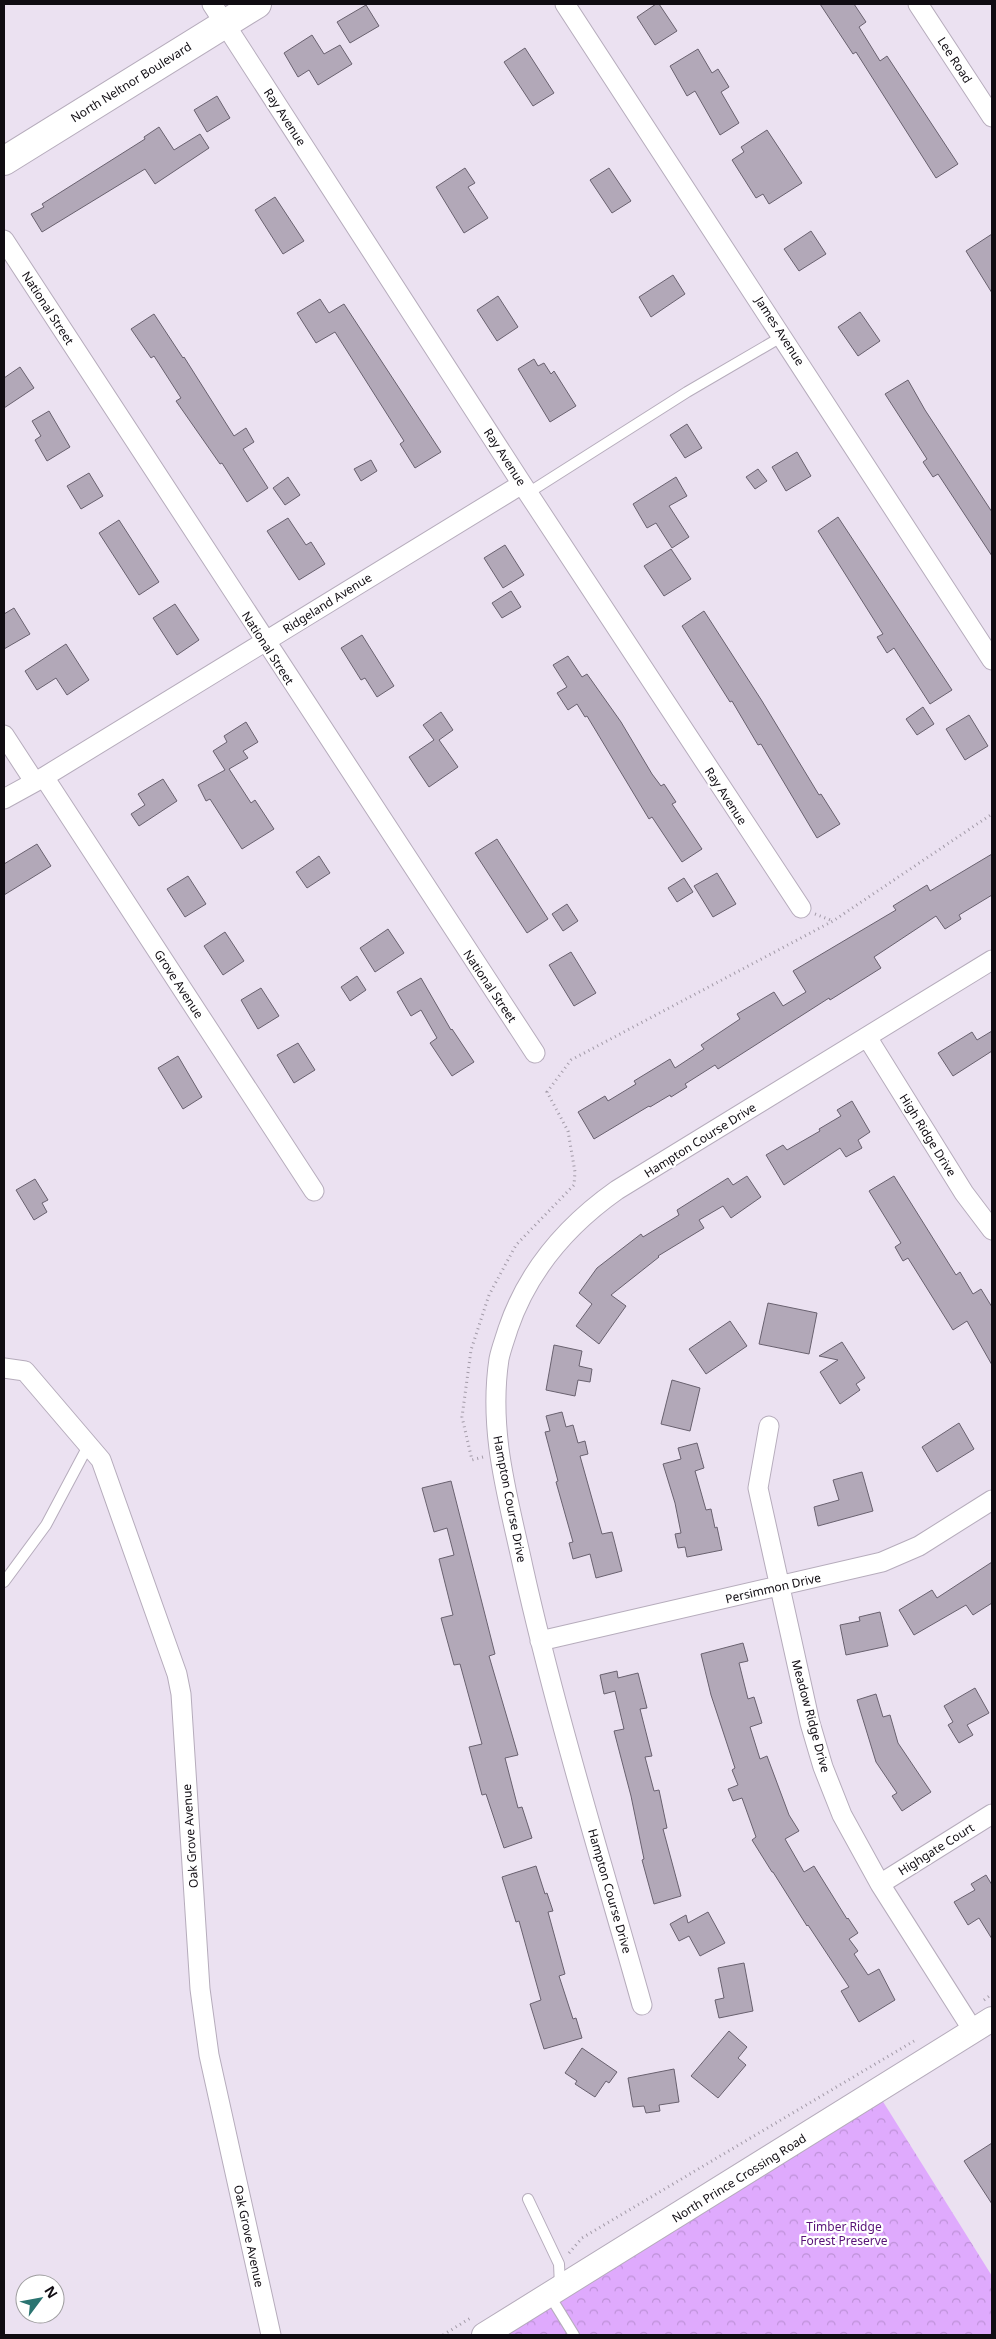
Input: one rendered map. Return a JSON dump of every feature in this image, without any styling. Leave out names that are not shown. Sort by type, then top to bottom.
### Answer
[{"type":"main road","name":"North Neltnor Boulevard","points":[[4,161],[218,14],[257,4]]},
{"type":"street","name":"James Avenue","points":[[565,4],[783,336],[992,660]]},
{"type":"street","name":"Lee Road","points":[[918,4],[992,117]]},
{"type":"street","name":"Ray Avenue","points":[[218,14],[525,489],[801,908]]},
{"type":"street","name":"National Street","points":[[4,240],[264,642],[535,1053]]},
{"type":"street","name":"Ridgeland Avenue","points":[[4,799],[264,642],[525,489]]},
{"type":"street","name":"Grove Avenue","points":[[4,735],[39,779],[314,1191]]},
{"type":"street","name":"Hampton Course Drive","points":[[642,2005],[540,1641],[498,1453],[495,1398],[499,1357],[512,1318],[529,1281],[565,1233],[590,1209],[617,1190],[992,960]]},
{"type":"street","name":"High Ridge Drive","points":[[867,1037],[964,1193],[992,1230]]},
{"type":"street","name":"Oak Grove Avenue","points":[[4,1368],[25,1371],[101,1460],[179,1682],[201,1998],[209,2055],[271,2335]]},
{"type":"street","name":"Meadow Ridge Drive","points":[[769,1426],[758,1488],[810,1723],[823,1767],[842,1814],[880,1884],[976,2021]]},
{"type":"street","name":"Persimmon Drive","points":[[540,1641],[882,1562],[919,1546],[992,1500]]},
{"type":"street","name":"Highgate Court","points":[[880,1884],[992,1814]]},
{"type":"street","name":"North Prince Crossing Road","points":[[480,2325],[555,2293],[976,2021]]},
{"type":"lane","points":[[525,489],[783,336]]},
{"type":"lane","points":[[4,1582],[46,1525],[88,1446]]},
{"type":"lane","points":[[528,2199],[559,2264],[555,2293],[574,2335]]},
{"type":"path","points":[[498,1453],[472,1460],[462,1417],[471,1350],[489,1295],[516,1245],[574,1185],[575,1172],[568,1132],[547,1092],[571,1060],[833,921],[992,814]]},
{"type":"path","points":[[976,2021],[992,1994]]},
{"type":"path","points":[[559,2264],[582,2238],[920,2038]]},
{"type":"path","points":[[443,2335],[480,2325]]},
{"type":"green space","name":"Timber Ridge Forest Preserve","points":[[877,2092],[992,2276],[992,2335],[486,2335]]},
{"type":"building","points":[[656,4],[659,4],[677,31],[655,45],[637,17]]},
{"type":"building","points":[[820,4],[854,4],[866,22],[859,27],[880,61],[887,56],[958,164],[936,178],[856,52],[853,54]]},
{"type":"building","points":[[366,5],[379,26],[350,43],[337,22]]},
{"type":"building","points":[[312,35],[324,54],[340,45],[352,64],[318,85],[309,70],[298,77],[284,53]]},
{"type":"building","points":[[525,48],[554,93],[533,106],[504,62]]},
{"type":"building","points":[[698,49],[712,73],[718,69],[729,87],[721,92],[739,123],[720,135],[695,91],[687,96],[670,66]]},
{"type":"building","points":[[217,96],[230,118],[207,132],[194,110]]},
{"type":"building","points":[[159,127],[174,150],[200,134],[209,148],[155,184],[145,169],[42,232],[31,214],[44,207],[42,204],[145,139],[144,137]]},
{"type":"building","points":[[767,130],[802,183],[769,204],[763,194],[756,198],[732,160],[744,152],[741,147]]},
{"type":"building","points":[[465,168],[475,183],[468,187],[488,218],[464,233],[436,187]]},
{"type":"building","points":[[609,168],[631,201],[612,213],[590,180]]},
{"type":"building","points":[[275,197],[304,241],[283,254],[255,210]]},
{"type":"building","points":[[811,231],[826,254],[799,271],[784,249]]},
{"type":"building","points":[[992,234],[992,293],[966,251]]},
{"type":"building","points":[[673,275],[685,294],[651,317],[639,297]]},
{"type":"building","points":[[498,296],[518,327],[497,341],[477,310]]},
{"type":"building","points":[[320,299],[329,313],[344,304],[441,452],[415,468],[400,444],[404,441],[335,332],[316,343],[297,313]]},
{"type":"building","points":[[860,312],[880,341],[858,356],[838,327]]},
{"type":"building","points":[[154,314],[184,357],[234,436],[246,428],[254,442],[243,449],[268,488],[247,502],[222,463],[220,464],[176,401],[181,398],[154,356],[151,358],[131,329]]},
{"type":"building","points":[[534,359],[538,366],[544,363],[551,374],[554,371],[576,406],[550,422],[518,369]]},
{"type":"building","points":[[20,367],[34,388],[4,408],[4,378]]},
{"type":"building","points":[[908,380],[925,410],[992,512],[992,556],[938,474],[933,477],[923,462],[927,459],[885,394]]},
{"type":"building","points":[[49,411],[70,447],[47,461],[35,440],[41,436],[32,421]]},
{"type":"building","points":[[687,424],[702,448],[685,458],[670,435]]},
{"type":"building","points":[[797,452],[811,476],[786,491],[772,467]]},
{"type":"building","points":[[371,460],[377,471],[361,481],[354,469]]},
{"type":"building","points":[[758,469],[767,481],[755,489],[746,477]]},
{"type":"building","points":[[89,473],[103,496],[81,509],[67,486]]},
{"type":"building","points":[[288,477],[300,495],[285,505],[273,488]]},
{"type":"building","points":[[676,477],[687,496],[669,506],[689,537],[672,548],[656,523],[647,528],[633,504]]},
{"type":"building","points":[[838,517],[952,690],[930,704],[894,648],[887,653],[877,637],[883,634],[818,531]]},
{"type":"building","points":[[288,518],[306,545],[311,542],[325,564],[299,580],[267,531]]},
{"type":"building","points":[[119,520],[159,582],[139,595],[99,533]]},
{"type":"building","points":[[505,545],[524,575],[503,588],[484,558]]},
{"type":"building","points":[[671,549],[691,579],[664,596],[644,566]]},
{"type":"building","points":[[511,591],[521,607],[502,618],[492,603]]},
{"type":"building","points":[[175,604],[199,640],[177,655],[153,618]]},
{"type":"building","points":[[14,608],[30,634],[4,649],[4,614]]},
{"type":"building","points":[[704,611],[819,795],[821,794],[840,824],[817,838],[761,744],[758,745],[732,701],[730,702],[682,626]]},
{"type":"building","points":[[362,635],[394,686],[377,697],[365,678],[361,680],[341,648]]},
{"type":"building","points":[[66,644],[89,680],[67,695],[56,678],[37,690],[25,671]]},
{"type":"building","points":[[568,656],[582,677],[587,674],[621,722],[652,774],[661,786],[664,784],[676,802],[672,804],[702,849],[682,862],[652,817],[649,819],[587,716],[585,717],[577,704],[568,710],[557,693],[567,687],[553,665]]},
{"type":"building","points":[[923,707],[934,724],[917,735],[906,719]]},
{"type":"building","points":[[441,712],[453,730],[439,740],[458,767],[429,787],[409,757],[434,740],[423,725]]},
{"type":"building","points":[[969,715],[988,746],[965,760],[946,729]]},
{"type":"building","points":[[246,722],[258,742],[243,751],[248,758],[229,769],[251,803],[255,800],[274,829],[242,849],[210,799],[206,801],[198,785],[225,770],[213,751],[227,742],[224,736]]},
{"type":"building","points":[[163,779],[177,801],[139,826],[131,814],[145,805],[138,794]]},
{"type":"building","points":[[497,839],[548,919],[527,933],[475,853]]},
{"type":"building","points":[[37,844],[51,866],[4,895],[4,864]]},
{"type":"building","points":[[992,854],[992,895],[959,915],[961,919],[945,929],[936,916],[874,957],[881,968],[830,1000],[829,998],[718,1069],[715,1065],[685,1084],[687,1087],[671,1097],[670,1095],[649,1106],[594,1139],[578,1112],[605,1096],[608,1101],[636,1084],[634,1081],[670,1059],[675,1068],[704,1049],[701,1045],[740,1019],[737,1014],[774,992],[783,1006],[806,992],[793,971],[896,910],[893,906],[927,885],[930,891]]},
{"type":"building","points":[[319,856],[330,873],[307,888],[296,872]]},
{"type":"building","points":[[717,873],[736,904],[713,917],[694,886]]},
{"type":"building","points":[[188,876],[206,904],[185,917],[167,889]]},
{"type":"building","points":[[684,878],[693,892],[677,902],[668,888]]},
{"type":"building","points":[[567,904],[578,921],[563,931],[552,914]]},
{"type":"building","points":[[388,929],[404,953],[375,972],[360,948]]},
{"type":"building","points":[[225,932],[244,961],[223,975],[204,946]]},
{"type":"building","points":[[571,952],[596,993],[574,1006],[549,965]]},
{"type":"building","points":[[357,976],[366,990],[350,1001],[341,987]]},
{"type":"building","points":[[421,978],[451,1030],[474,1062],[452,1076],[430,1043],[437,1038],[421,1010],[411,1016],[397,992]]},
{"type":"building","points":[[261,988],[279,1016],[258,1029],[241,1000]]},
{"type":"building","points":[[992,1031],[992,1051],[953,1076],[938,1053],[972,1032],[977,1040]]},
{"type":"building","points":[[298,1043],[315,1070],[294,1083],[277,1055]]},
{"type":"building","points":[[178,1056],[202,1097],[183,1109],[158,1068]]},
{"type":"building","points":[[852,1101],[870,1132],[858,1140],[862,1148],[846,1157],[840,1148],[784,1185],[766,1155],[783,1145],[787,1150],[820,1131],[819,1129],[841,1116],[837,1110]]},
{"type":"building","points":[[747,1176],[761,1197],[731,1218],[723,1206],[699,1220],[704,1228],[658,1256],[611,1295],[626,1306],[599,1344],[576,1326],[592,1304],[579,1293],[597,1268],[641,1234],[643,1237],[679,1215],[677,1210],[728,1178],[733,1185]]},
{"type":"building","points":[[894,1176],[956,1275],[960,1272],[973,1294],[981,1289],[992,1307],[992,1365],[967,1321],[953,1330],[908,1258],[903,1261],[895,1247],[901,1243],[869,1191]]},
{"type":"building","points":[[35,1179],[48,1200],[42,1203],[47,1212],[34,1220],[16,1190]]},
{"type":"building","points":[[768,1303],[817,1313],[809,1354],[759,1344]]},
{"type":"building","points":[[730,1321],[747,1346],[706,1374],[689,1349]]},
{"type":"building","points":[[842,1342],[865,1378],[856,1384],[860,1390],[840,1404],[820,1372],[838,1360],[819,1356]]},
{"type":"building","points":[[554,1345],[582,1351],[579,1366],[592,1369],[590,1382],[578,1380],[575,1396],[546,1390]]},
{"type":"building","points":[[672,1380],[700,1388],[690,1431],[661,1424]]},
{"type":"building","points":[[562,1412],[566,1427],[573,1425],[578,1443],[585,1441],[588,1454],[580,1456],[602,1534],[612,1532],[622,1571],[596,1578],[590,1554],[573,1559],[569,1543],[573,1542],[556,1482],[558,1481],[545,1432],[550,1431],[546,1416]]},
{"type":"building","points":[[959,1423],[974,1449],[937,1472],[922,1447]]},
{"type":"building","points":[[697,1443],[704,1468],[695,1471],[706,1510],[711,1509],[722,1550],[687,1557],[685,1547],[678,1548],[675,1534],[681,1533],[675,1503],[663,1464],[681,1459],[678,1448]]},
{"type":"building","points":[[862,1472],[873,1511],[818,1526],[814,1507],[839,1500],[833,1480]]},
{"type":"building","points":[[451,1481],[495,1654],[489,1656],[518,1755],[505,1758],[518,1808],[522,1807],[532,1838],[504,1848],[486,1794],[482,1795],[469,1747],[482,1744],[460,1664],[454,1665],[441,1618],[453,1615],[439,1559],[454,1555],[447,1528],[434,1532],[422,1488]]},
{"type":"building","points":[[992,1562],[992,1603],[973,1615],[966,1605],[914,1635],[899,1610],[932,1590],[937,1598]]},
{"type":"building","points":[[880,1612],[888,1646],[846,1655],[840,1625],[860,1621],[859,1617]]},
{"type":"building","points":[[743,1643],[748,1661],[739,1663],[748,1699],[754,1697],[762,1723],[750,1727],[760,1759],[767,1756],[789,1815],[799,1831],[785,1839],[804,1872],[814,1866],[847,1919],[858,1933],[849,1939],[858,1951],[854,1954],[868,1975],[879,1969],[895,2000],[859,2022],[841,1991],[849,1987],[752,1840],[756,1837],[742,1798],[733,1801],[728,1789],[738,1785],[732,1770],[735,1768],[711,1695],[701,1654]]},
{"type":"building","points":[[617,1671],[618,1678],[638,1673],[647,1708],[640,1709],[652,1756],[645,1757],[654,1791],[659,1790],[667,1828],[663,1829],[681,1896],[654,1904],[642,1860],[644,1859],[631,1796],[614,1731],[624,1729],[615,1691],[604,1694],[600,1675]]},
{"type":"building","points":[[975,1688],[989,1713],[967,1725],[973,1735],[959,1743],[948,1725],[953,1722],[944,1706]]},
{"type":"building","points":[[876,1694],[883,1717],[890,1715],[898,1743],[931,1792],[902,1811],[892,1796],[897,1793],[876,1762],[857,1700]]},
{"type":"building","points":[[536,1866],[553,1911],[548,1912],[565,1974],[559,1976],[573,2019],[576,2018],[582,2038],[544,2049],[530,2004],[541,2000],[519,1921],[516,1922],[502,1877]]},
{"type":"building","points":[[986,1875],[992,1885],[992,1939],[979,1918],[968,1925],[954,1902],[975,1890],[971,1884]]},
{"type":"building","points":[[708,1912],[725,1943],[700,1956],[689,1936],[679,1941],[670,1924],[686,1915],[688,1923]]},
{"type":"building","points":[[744,1963],[753,2011],[719,2018],[715,2000],[724,1998],[718,1968]]},
{"type":"building","points":[[729,2031],[747,2047],[738,2058],[746,2065],[718,2098],[691,2076]]},
{"type":"building","points":[[582,2048],[617,2072],[609,2083],[606,2081],[595,2097],[575,2084],[577,2081],[565,2073]]},
{"type":"building","points":[[674,2069],[679,2102],[659,2105],[660,2111],[646,2113],[644,2106],[633,2107],[628,2078]]},
{"type":"building","points":[[992,2143],[992,2204],[964,2161]]}]
